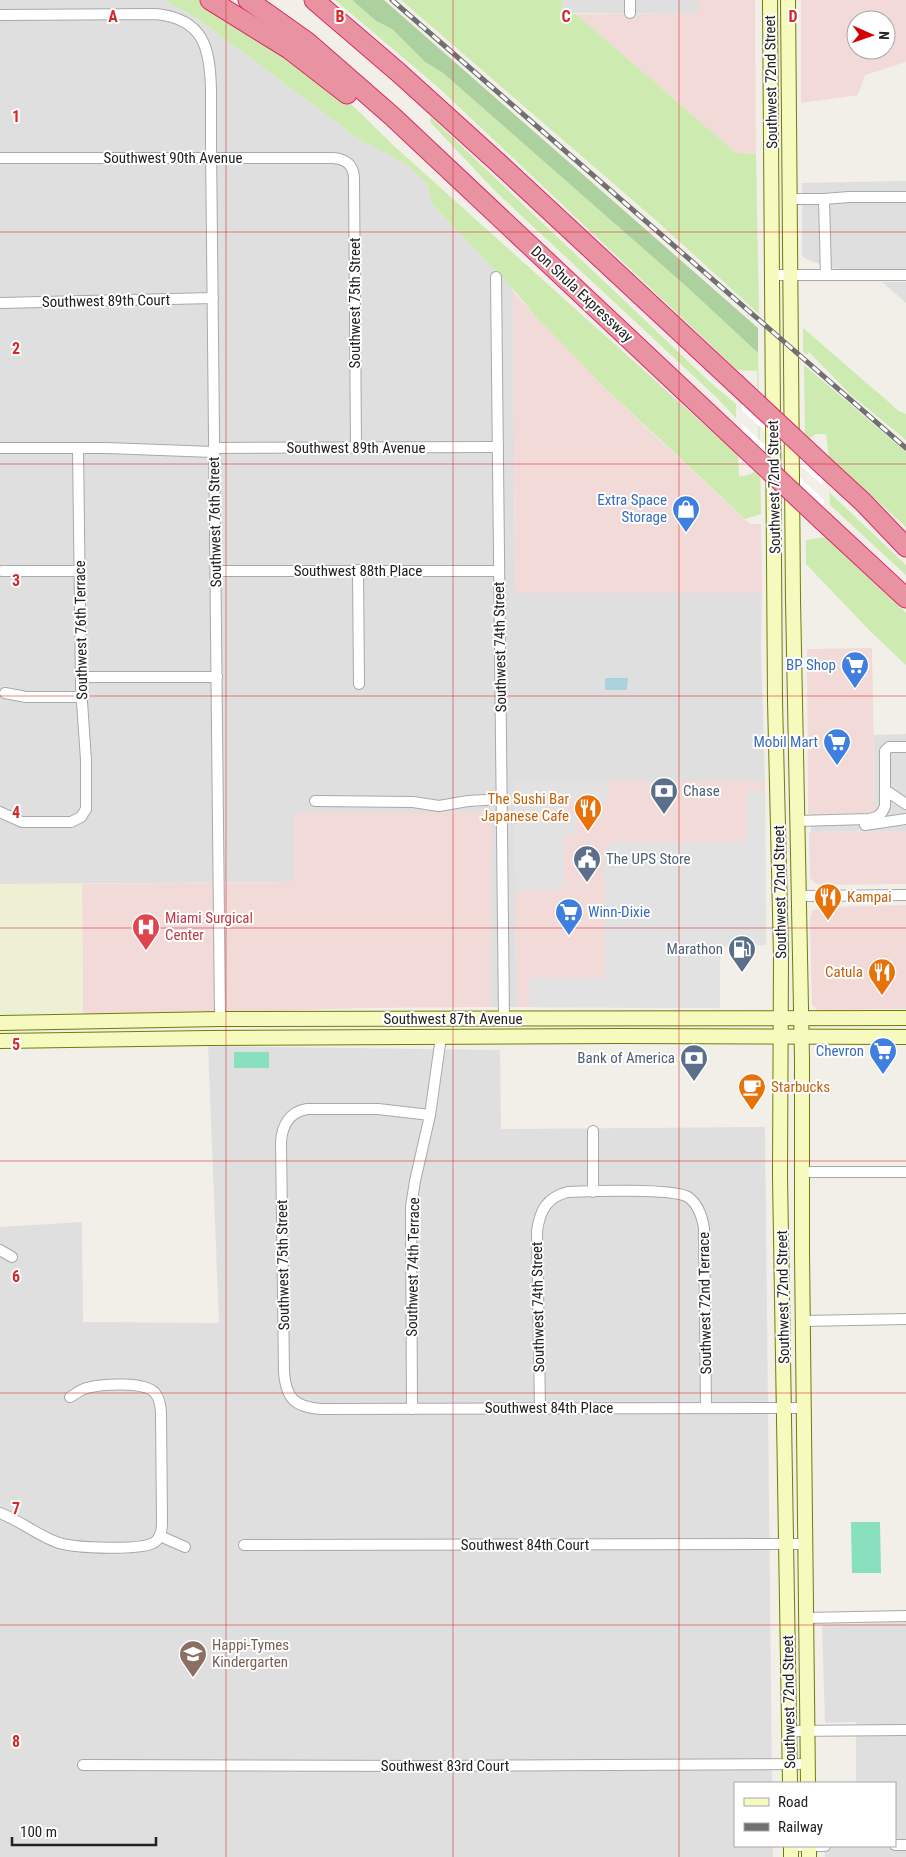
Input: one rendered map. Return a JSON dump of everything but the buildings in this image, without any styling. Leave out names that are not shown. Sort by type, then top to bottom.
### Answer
[{"type":"highway","points":[[210,0],[289,48],[390,130],[476,206],[497,214]]},
{"type":"highway","name":"Don Shula Expressway","points":[[248,0],[313,48],[392,116],[906,598]]},
{"type":"highway","points":[[314,0],[398,72],[505,169],[863,502],[906,547]]},
{"type":"main road","name":"Southwest 72nd Street","points":[[770,0],[775,599],[780,860],[779,1037],[790,1782]]},
{"type":"main road","name":"Southwest 72nd Street","points":[[788,0],[793,600],[802,1019],[802,1321],[808,1782]]},
{"type":"main road","points":[[771,96],[789,96]]},
{"type":"main road","points":[[772,170],[789,170]]},
{"type":"main road","points":[[775,599],[793,600]]},
{"type":"main road","points":[[777,754],[796,754]]},
{"type":"main road","points":[[780,860],[798,860]]},
{"type":"main road","points":[[619,1018],[620,1036]]},
{"type":"main road","name":"Southwest 87th Avenue","points":[[0,1023],[220,1019],[906,1018]]},
{"type":"main road","points":[[220,1019],[220,1038]]},
{"type":"main road","points":[[320,1037],[337,1025],[340,1019]]},
{"type":"main road","points":[[434,1019],[441,1037]]},
{"type":"main road","points":[[81,1023],[81,1041]]},
{"type":"main road","name":"Southwest 87th Avenue","points":[[0,1041],[320,1037],[906,1037]]},
{"type":"main road","points":[[783,1272],[790,1275],[791,1278],[792,1315],[794,1319],[802,1321]]},
{"type":"main road","points":[[788,1618],[806,1618]]},
{"type":"street","points":[[630,0],[630,13]]},
{"type":"street","name":"Southwest 76th Street","points":[[0,15],[156,14],[175,17],[194,28],[207,49],[210,64],[212,158],[220,1019]]},
{"type":"street","name":"Southwest 90th Avenue","points":[[0,158],[333,158],[346,161]]},
{"type":"street","name":"Southwest 75th Street","points":[[346,161],[353,170],[354,178],[356,448]]},
{"type":"street","points":[[790,199],[906,197]]},
{"type":"street","points":[[824,199],[826,275]]},
{"type":"street","points":[[772,275],[906,275]]},
{"type":"street","name":"Southwest 74th Street","points":[[496,277],[504,1018]]},
{"type":"street","name":"Southwest 89th Court","points":[[0,303],[213,298]]},
{"type":"street","name":"Southwest 89th Avenue","points":[[0,448],[214,450],[498,447]]},
{"type":"street","name":"Southwest 76th Terrace","points":[[0,812],[22,822],[70,822],[81,817],[87,805],[81,696],[78,448]]},
{"type":"street","points":[[358,570],[359,684]]},
{"type":"street","points":[[2,571],[79,571]]},
{"type":"street","name":"Southwest 88th Place","points":[[216,571],[499,571]]},
{"type":"street","points":[[81,677],[217,677]]},
{"type":"street","points":[[5,693],[26,697],[81,696]]},
{"type":"street","points":[[797,823],[878,817],[884,810],[885,750],[889,747],[906,747]]},
{"type":"street","points":[[885,790],[906,804]]},
{"type":"street","points":[[315,801],[414,802],[438,806],[468,801],[502,799]]},
{"type":"street","points":[[797,823],[874,824],[906,819]]},
{"type":"street","points":[[799,896],[906,895]]},
{"type":"street","name":"Southwest 74th Terrace","points":[[412,1409],[411,1207],[430,1116],[441,1037]]},
{"type":"street","name":"Southwest 75th Street","points":[[296,1403],[287,1390],[284,1372],[281,1142],[285,1124],[297,1112],[307,1109],[378,1109],[430,1116]]},
{"type":"street","points":[[593,1131],[593,1192]]},
{"type":"street","points":[[803,1172],[906,1172]]},
{"type":"street","name":"Southwest 74th Street","points":[[540,1408],[538,1231],[540,1217],[544,1206],[551,1199],[562,1194],[593,1192]]},
{"type":"street","name":"Southwest 72nd Terrace","points":[[593,1192],[672,1192],[684,1195],[693,1202],[702,1216],[705,1234],[706,1408]]},
{"type":"street","points":[[0,1250],[12,1258]]},
{"type":"street","points":[[802,1321],[906,1320]]},
{"type":"street","points":[[0,1513],[52,1540],[70,1545],[139,1547],[151,1544],[160,1536],[162,1520],[161,1415],[160,1402],[156,1393],[147,1387],[137,1385],[107,1385],[84,1388],[70,1397]]},
{"type":"street","name":"Southwest 84th Place","points":[[296,1403],[307,1408],[321,1409],[804,1408]]},
{"type":"street","points":[[160,1536],[185,1547]]},
{"type":"street","name":"Southwest 84th Court","points":[[244,1545],[805,1544]]},
{"type":"street","points":[[806,1618],[906,1616]]},
{"type":"street","points":[[790,1731],[906,1730]]},
{"type":"street","name":"Southwest 83rd Court","points":[[83,1765],[807,1764]]},
{"type":"shaded area","points":[[0,0],[165,0],[198,19],[360,140],[406,164],[427,184],[432,204],[513,289],[515,592],[762,593],[761,648],[765,781],[515,781],[517,1007],[490,1007],[491,812],[295,813],[295,882],[0,884]]},
{"type":"shaded area","points":[[562,0],[698,0],[698,14],[561,13]]},
{"type":"shaded area","points":[[698,0],[755,0],[756,154],[736,153],[576,14],[697,14]]},
{"type":"shaded area","points":[[801,0],[906,0],[906,62],[865,75],[858,95],[801,103]]},
{"type":"shaded area","points":[[906,181],[906,270],[861,271],[832,268],[802,256],[802,183]]},
{"type":"shaded area","points":[[882,282],[906,282],[906,303]]},
{"type":"shaded area","points":[[513,291],[606,389],[653,434],[750,524],[761,524],[762,593],[515,593]]},
{"type":"shaded area","points":[[872,648],[875,813],[808,814],[807,649]]},
{"type":"shaded area","points":[[906,734],[906,831],[811,832],[811,814],[875,813],[874,735]]},
{"type":"shaded area","points":[[515,781],[765,781],[766,945],[720,946],[720,1008],[517,1007]]},
{"type":"shaded area","points":[[515,781],[608,781],[608,802],[566,803],[566,813],[577,815],[577,834],[564,835],[564,885],[559,886],[559,891],[516,891]]},
{"type":"shaded area","points":[[747,791],[765,791],[766,945],[720,946],[720,1008],[529,1007],[529,978],[604,978],[604,851],[613,842],[747,841]]},
{"type":"shaded area","points":[[492,812],[490,1007],[83,1014],[82,884],[294,882],[294,813]]},
{"type":"shaded area","points":[[906,831],[906,884],[821,885],[815,883],[810,878],[809,832]]},
{"type":"shaded area","points":[[906,905],[906,1009],[818,1010],[812,1005],[810,920],[812,911],[821,907]]},
{"type":"shaded area","points":[[208,1046],[500,1050],[501,1129],[765,1127],[772,1782],[734,1782],[734,1847],[773,1847],[773,1857],[0,1857],[0,1227],[82,1222],[83,1322],[219,1323]]},
{"type":"shaded area","points":[[906,1622],[906,1857],[825,1857],[824,1847],[896,1847],[896,1782],[856,1782],[856,1722],[825,1723],[822,1625]]},
{"type":"green space","points":[[165,0],[200,0],[232,18],[347,100],[393,145],[738,455],[739,476],[749,475],[754,472],[759,463],[757,371],[737,370],[440,89],[335,0],[352,0],[376,21],[392,29],[425,62],[443,73],[687,287],[758,353],[761,514],[745,519],[606,389],[537,318],[513,289],[432,204],[427,184],[406,164],[360,140],[198,19]]},
{"type":"green space","points":[[352,0],[384,0],[758,328],[758,353],[687,287],[443,73],[425,62],[392,29],[376,21]]},
{"type":"green space","points":[[401,0],[562,0],[562,13],[576,14],[736,153],[756,154],[759,314],[659,223]]},
{"type":"green space","points":[[431,117],[711,383],[736,404],[736,418],[715,396],[496,192],[430,122]]},
{"type":"green space","points":[[803,328],[899,411],[906,414],[906,440],[850,394],[809,352],[807,355],[803,352]]},
{"type":"green space","points":[[804,365],[906,452],[906,527],[829,457],[826,434],[816,434],[805,441]]},
{"type":"green space","points":[[829,492],[906,565],[906,575],[830,505]]},
{"type":"green space","points":[[826,537],[906,613],[906,665],[871,632],[806,564],[806,540]]},
{"type":"green space","points":[[0,884],[82,884],[83,1014],[0,1014]]},
{"type":"green space","points":[[234,1052],[269,1052],[269,1068],[234,1068]]},
{"type":"green space","points":[[851,1522],[880,1522],[881,1573],[852,1573]]},
{"type":"water","points":[[605,678],[628,678],[627,690],[605,690]]},
{"type":"pier","points":[[743,376],[823,451],[822,485],[742,410]]},
{"type":"pier","points":[[742,424],[824,500],[823,534],[742,459]]},
{"type":"railway","points":[[392,0],[906,448]]},
{"type":"place","name":"Extra Space Storage","points":[[686,533]]},
{"type":"place","name":"BP Shop","points":[[855,689]]},
{"type":"place","name":"Mobil Mart","points":[[837,766]]},
{"type":"place","name":"Chase","points":[[664,815]]},
{"type":"place","name":"The Sushi Bar Japanese Cafe","points":[[588,832]]},
{"type":"place","name":"The UPS Store","points":[[587,883]]},
{"type":"place","name":"Kampai","points":[[828,921]]},
{"type":"place","name":"Winn-Dixie","points":[[569,936]]},
{"type":"place","name":"Miami Surgical Center","points":[[146,951]]},
{"type":"place","name":"Marathon","points":[[742,973]]},
{"type":"place","name":"Catula","points":[[882,996]]},
{"type":"place","name":"Chevron","points":[[883,1075]]},
{"type":"place","name":"Bank of America","points":[[694,1082]]},
{"type":"place","name":"Starbucks","points":[[752,1111]]},
{"type":"place","name":"Happi-Tymes Kindergarten","points":[[193,1678]]}]
